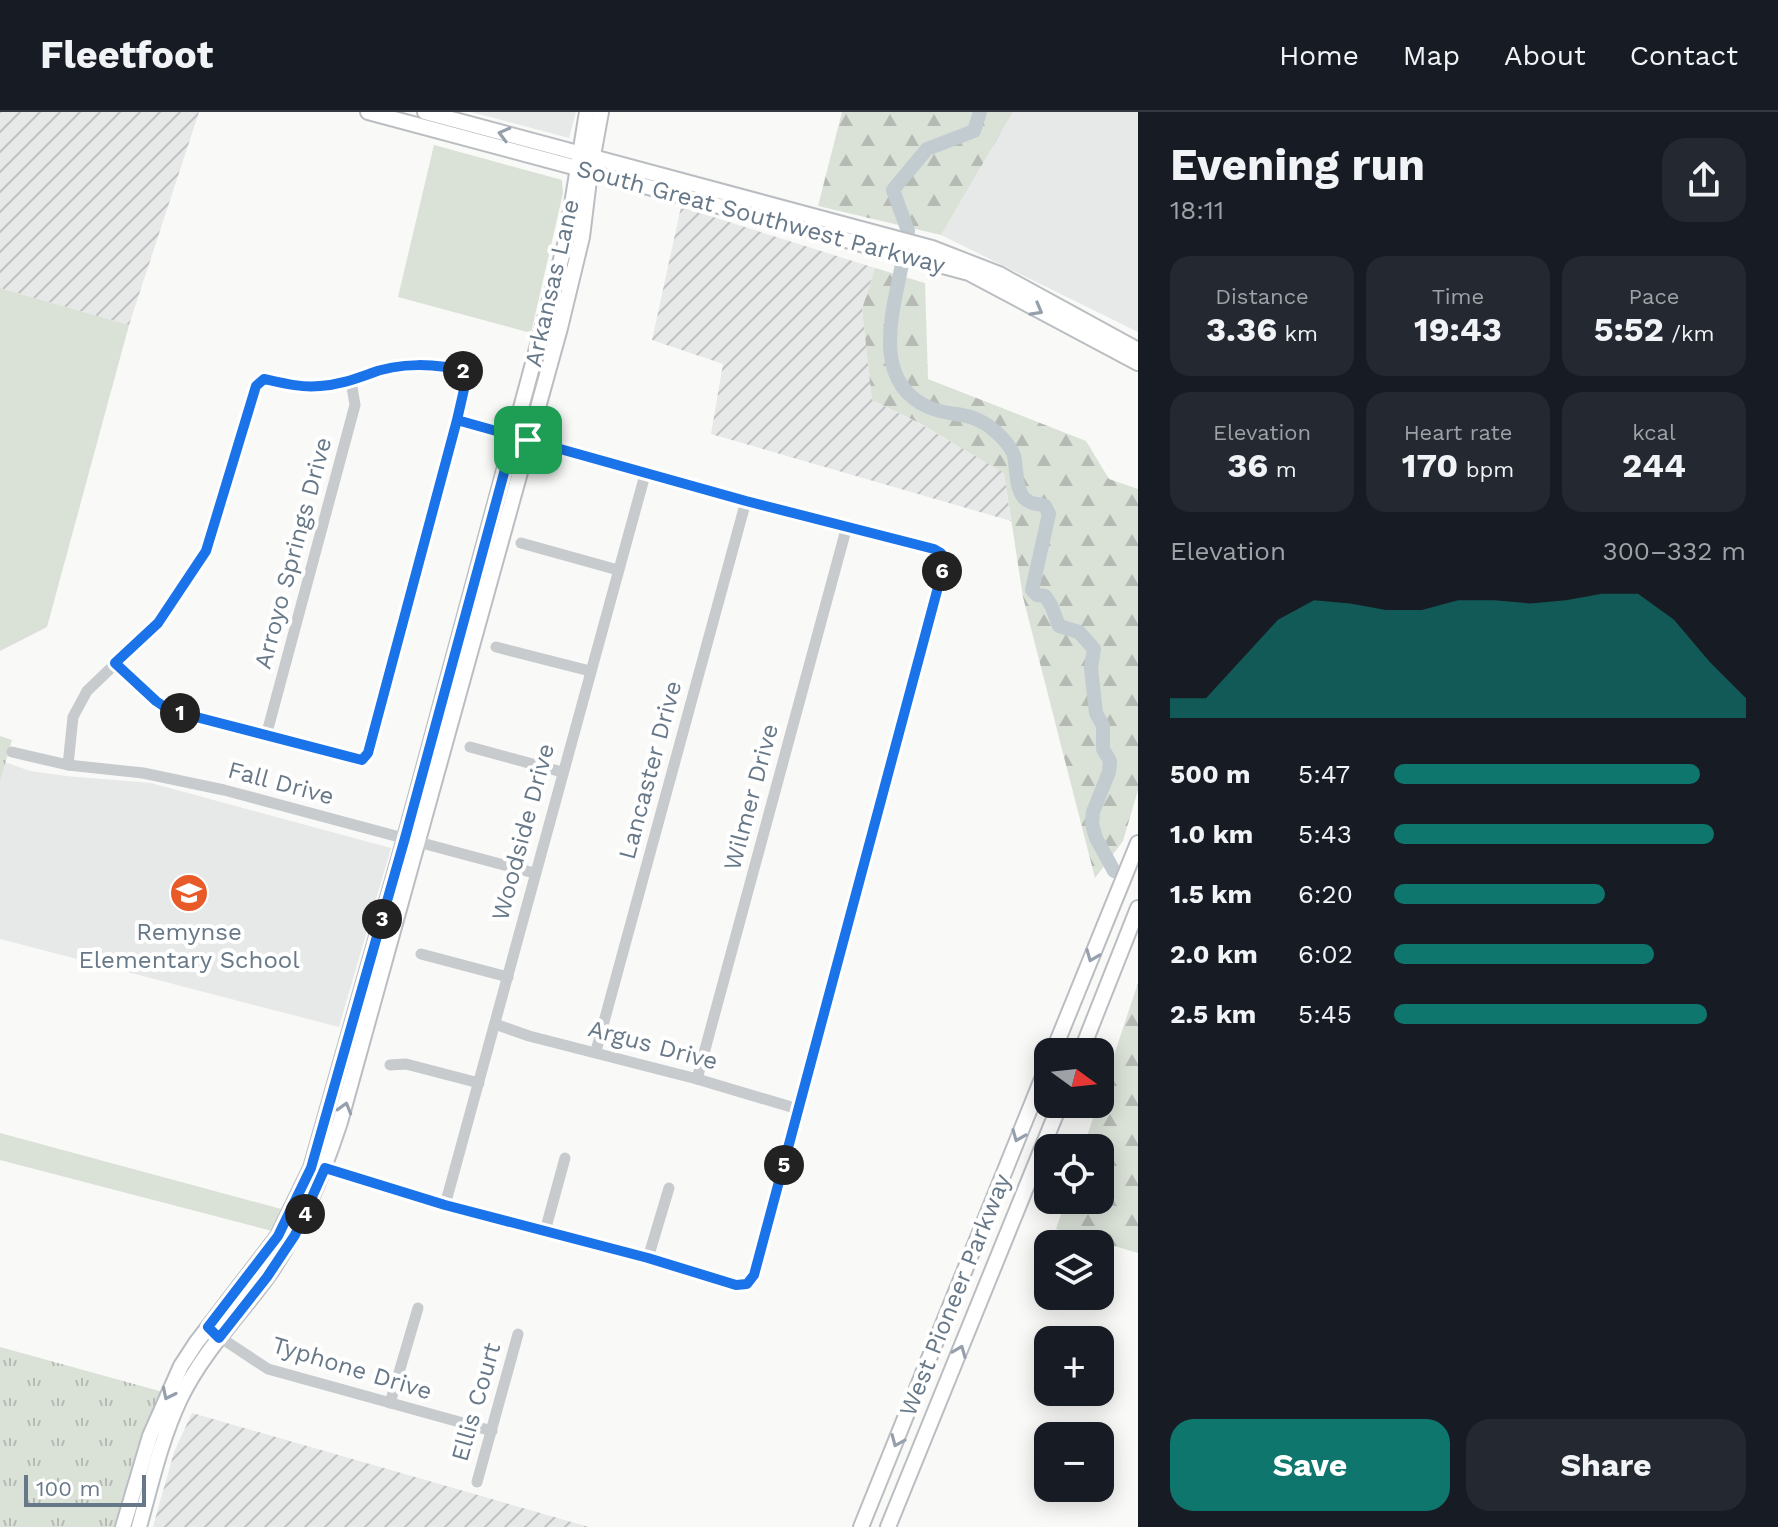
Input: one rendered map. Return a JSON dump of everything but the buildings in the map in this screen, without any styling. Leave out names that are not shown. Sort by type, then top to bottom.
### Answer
[{"type":"main road","name":"South Great Southwest Parkway","points":[[368,112],[429,118],[969,273],[1138,363]]},
{"type":"main road","name":"Arkansas Lane","points":[[139,1527],[179,1400],[214,1332],[278,1236],[319,1166],[521,438],[560,328],[582,237],[587,112]]},
{"type":"main road","name":"Arkansas Lane","points":[[585,163],[601,112]]},
{"type":"main road","name":"South Great Southwest Parkway","points":[[585,163],[958,256],[999,274],[1138,350]]},
{"type":"main road","points":[[1059,1038],[1138,843]]},
{"type":"main road","points":[[1087,1038],[1138,908]]},
{"type":"main road","name":"West Pioneer Parkway","points":[[861,1527],[1034,1099]]},
{"type":"main road","name":"West Pioneer Parkway","points":[[888,1527],[1054,1118]]},
{"type":"main road","name":"Arkansas Lane","points":[[123,1527],[150,1436],[181,1366],[214,1332]]},
{"type":"street","points":[[68,765],[73,717],[87,691],[115,663],[158,623],[206,551],[256,386],[264,379],[318,387],[405,365],[453,367],[468,372],[368,753],[362,760],[169,710],[115,663]]},
{"type":"street","name":"Arroyo Springs Drive","points":[[266,736],[355,405],[351,381]]},
{"type":"street","points":[[319,1166],[445,1205],[648,1258],[736,1285],[750,1282],[945,561],[941,553],[934,549],[746,501],[457,420]]},
{"type":"street","name":"Woodside Drive","points":[[445,1205],[646,471]]},
{"type":"street","name":"Lancaster Drive","points":[[596,1051],[746,501]]},
{"type":"street","name":"Wilmer Drive","points":[[697,1079],[847,526]]},
{"type":"street","points":[[521,543],[618,570]]},
{"type":"street","points":[[496,647],[590,671]]},
{"type":"street","points":[[470,747],[562,772]]},
{"type":"street","name":"Fall Drive","points":[[12,752],[68,765],[143,773],[224,790],[534,873]]},
{"type":"street","points":[[421,954],[508,977]]},
{"type":"street","name":"Argus Drive","points":[[495,1024],[798,1109]]},
{"type":"street","points":[[390,1065],[406,1064],[479,1083]]},
{"type":"street","points":[[545,1231],[565,1158]]},
{"type":"street","points":[[648,1258],[669,1188]]},
{"type":"street","points":[[390,1403],[418,1308]]},
{"type":"street","name":"Typhone Drive","points":[[214,1332],[268,1369],[492,1431]]},
{"type":"street","name":"Ellis Court","points":[[477,1482],[518,1334]]},
{"type":"shaded area","points":[[0,112],[199,112],[129,325],[0,288]]},
{"type":"shaded area","points":[[471,112],[576,112],[569,138]]},
{"type":"shaded area","points":[[1013,112],[1138,112],[1138,332],[941,235]]},
{"type":"shaded area","points":[[681,207],[875,268],[862,309],[872,400],[1004,472],[1011,521],[711,434],[723,364],[652,340]]},
{"type":"shaded area","name":"Remynse Elementary School","points":[[5,762],[30,771],[151,783],[391,848],[339,1027],[0,939],[0,781]]},
{"type":"shaded area","points":[[192,1413],[589,1527],[153,1527],[174,1452]]},
{"type":"green space","points":[[842,112],[1013,112],[941,235],[818,206]]},
{"type":"green space","points":[[434,145],[562,180],[563,193],[531,333],[398,297]]},
{"type":"green space","points":[[875,268],[925,283],[928,379],[1086,441],[1109,479],[1138,489],[1138,790],[1123,841],[1095,878],[1023,597],[1004,473],[919,423],[872,400],[862,309]]},
{"type":"green space","points":[[0,288],[129,325],[47,627],[0,651]]},
{"type":"green space","points":[[0,736],[12,740],[0,781]]},
{"type":"green space","points":[[1138,983],[1138,1253],[1114,1246],[1114,1230],[1056,1229],[1061,1214],[1114,1214],[1114,1134],[1088,1134],[1093,1118],[1114,1118],[1114,1055]]},
{"type":"green space","points":[[0,1133],[285,1210],[272,1231],[0,1160]]},
{"type":"green space","points":[[0,1347],[163,1392],[118,1527],[0,1527]]},
{"type":"waterway","points":[[908,231],[893,190],[927,149],[974,131],[980,112]]},
{"type":"waterway","points":[[903,259],[890,341],[898,379],[910,395],[928,407],[978,420],[998,434],[1013,453],[1017,481],[1024,498],[1045,506],[1049,514],[1032,590],[1037,595],[1045,596],[1059,626],[1079,632],[1094,649],[1091,668],[1096,713],[1103,726],[1103,749],[1110,761],[1092,824],[1114,871]]},
{"type":"place","name":"Remynse Elementary School","points":[[189,893]]},
{"type":"route","points":[[528,440],[514,436],[457,420],[368,753],[362,760],[169,710],[115,663],[158,623],[206,551],[256,386],[264,379],[318,387],[405,365],[453,367],[468,372],[457,420],[514,436],[311,1168],[278,1236],[208,1327],[219,1338],[267,1277],[295,1235],[325,1168],[445,1205],[648,1258],[736,1285],[747,1284],[754,1275],[945,561],[941,553],[934,549],[528,440]]}]
